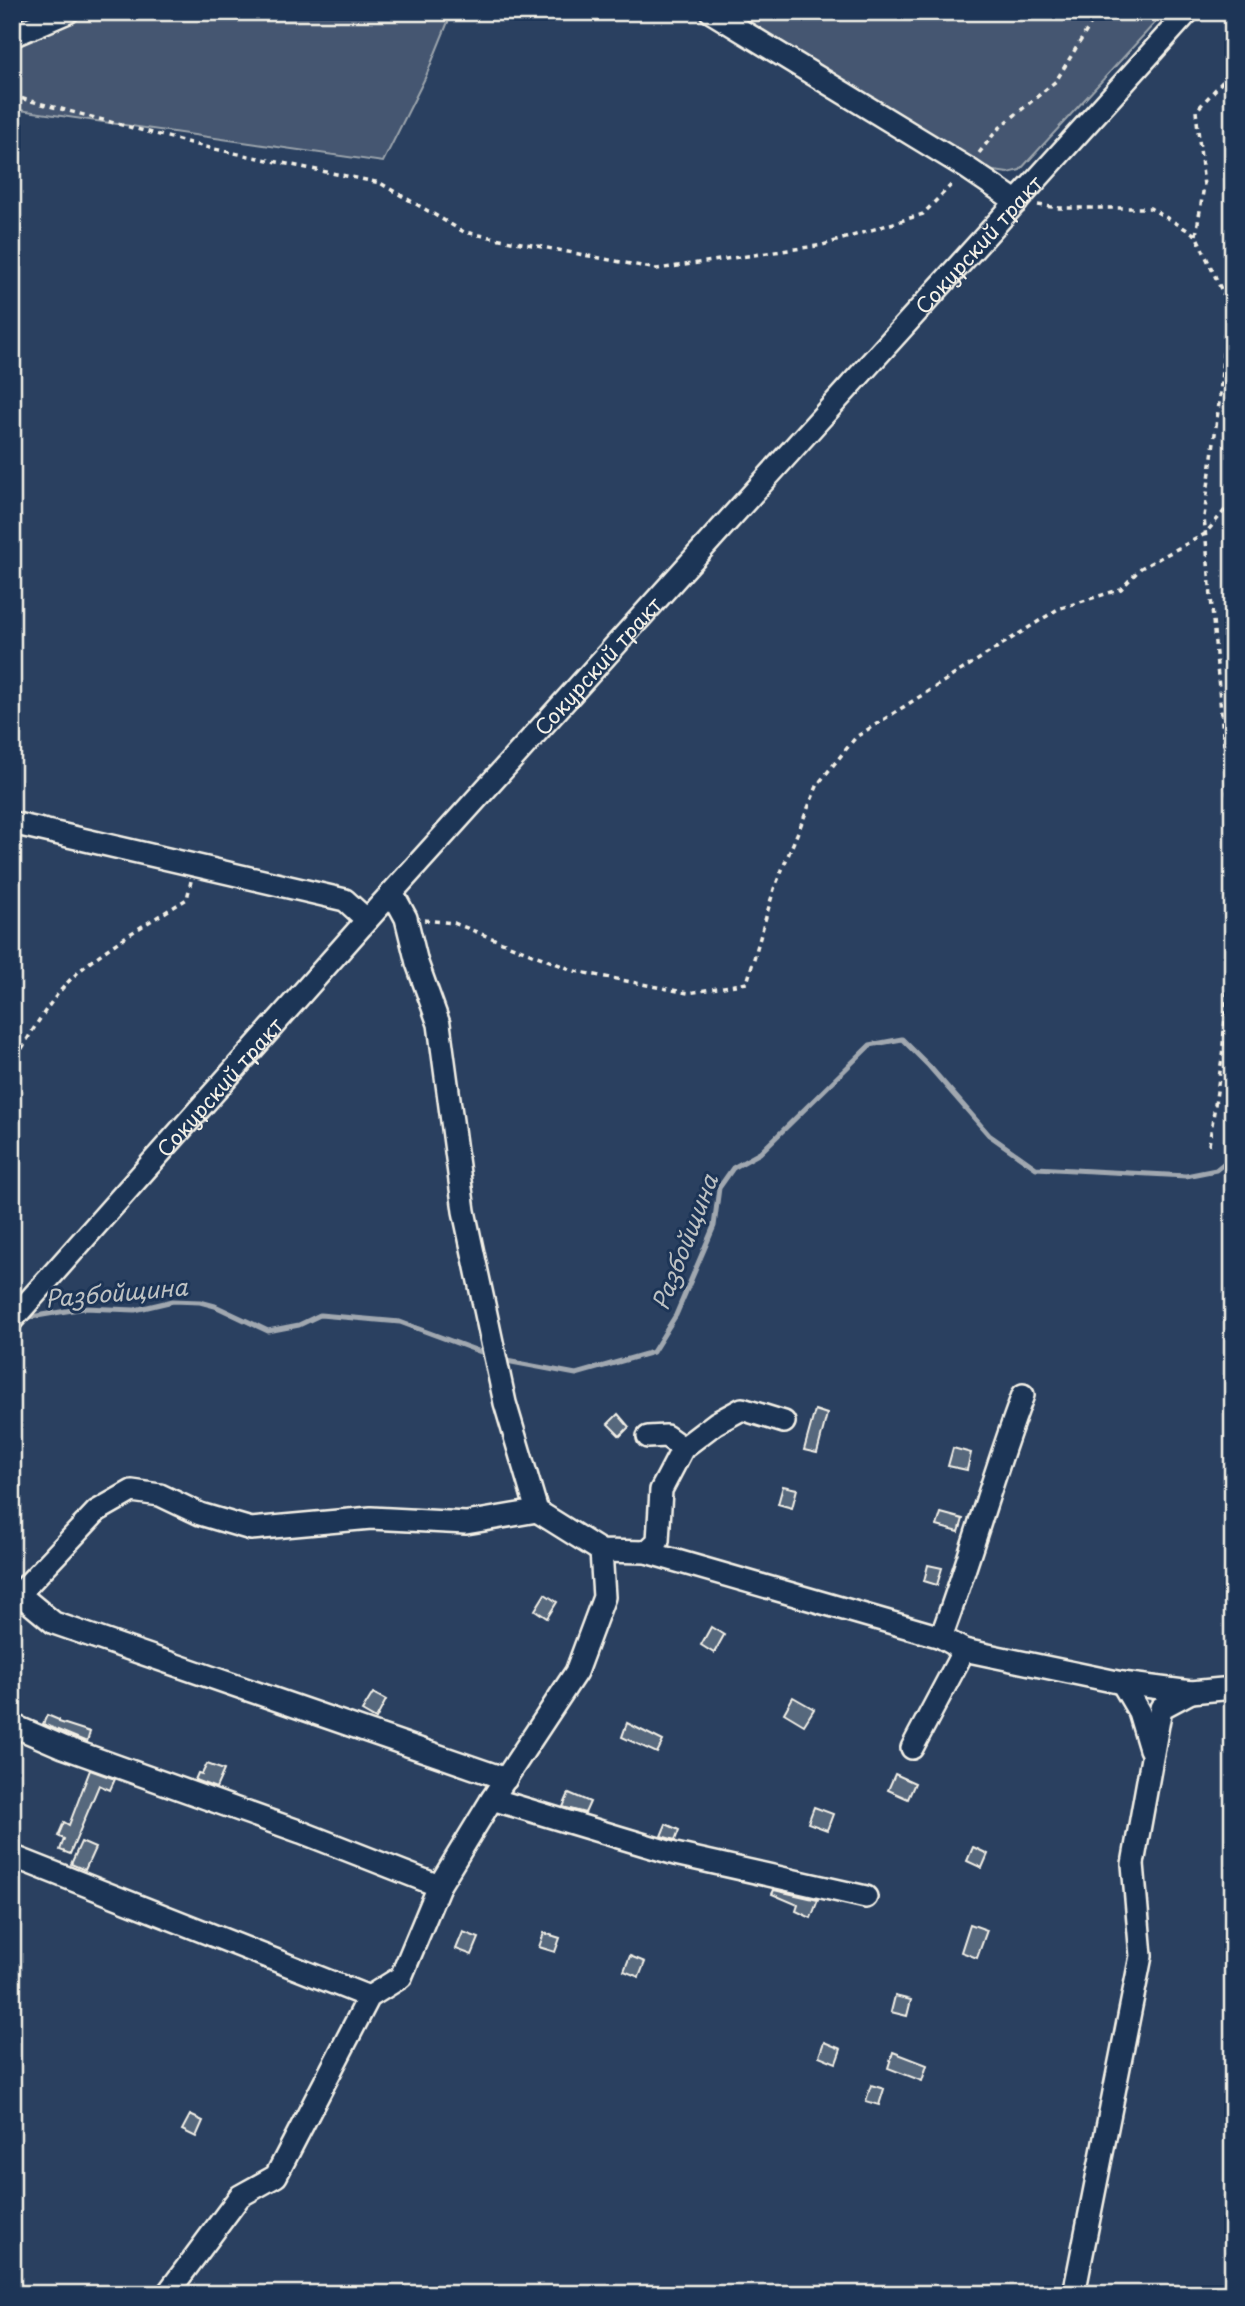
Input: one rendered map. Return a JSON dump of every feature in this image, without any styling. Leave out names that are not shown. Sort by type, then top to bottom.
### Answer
[{"type":"street","points":[[12,36],[68,12]]},
{"type":"street","points":[[711,12],[967,168],[1017,202]]},
{"type":"street","name":"Сокурский тракт","points":[[12,1321],[367,920],[1188,12]]},
{"type":"street","points":[[12,823],[195,863],[345,900],[367,920]]},
{"type":"street","points":[[393,894],[406,918],[417,963],[439,1024],[464,1211],[505,1403],[537,1511],[601,1551],[646,1552],[941,1637],[964,1650],[1122,1683],[1191,1692],[1233,1688]]},
{"type":"street","points":[[941,1637],[965,1574],[1000,1456],[1023,1395]]},
{"type":"street","points":[[646,1552],[658,1541],[661,1490],[683,1448],[716,1423],[742,1409],[784,1422]]},
{"type":"street","points":[[648,1437],[666,1436],[683,1448]]},
{"type":"street","points":[[506,1779],[54,1623],[16,1595],[97,1511],[132,1491],[160,1495],[200,1514],[251,1529],[371,1518],[466,1523],[537,1511]]},
{"type":"street","points":[[167,2294],[240,2196],[276,2176],[369,1997],[401,1977],[439,1886],[492,1799],[576,1672],[604,1597],[601,1551]]},
{"type":"street","points":[[912,1748],[964,1650]]},
{"type":"street","points":[[1122,1683],[1139,1712],[1151,1754]]},
{"type":"street","points":[[1074,2294],[1141,1956],[1133,1864],[1151,1754],[1161,1708],[1191,1692]]},
{"type":"street","points":[[12,1725],[64,1747],[301,1832],[439,1886]]},
{"type":"street","points":[[492,1799],[676,1854],[866,1897]]},
{"type":"street","points":[[12,1856],[369,1997]]},
{"type":"path","points":[[12,96],[205,147],[380,183],[464,232],[657,269],[823,244],[923,214],[967,168],[997,130],[1056,81],[1098,12]]},
{"type":"path","points":[[1233,70],[1196,111],[1204,186],[1196,235],[1227,302],[1220,396],[1204,517],[1233,849]]},
{"type":"path","points":[[1017,202],[1059,208],[1150,208],[1196,235]]},
{"type":"path","points":[[406,918],[454,923],[575,971],[650,986],[688,993],[747,983],[774,889],[818,784],[856,737],[1058,609],[1121,589],[1141,568],[1205,534],[1224,511],[1233,505]]},
{"type":"path","points":[[12,1066],[35,1025],[74,977],[129,935],[187,899],[195,863]]},
{"type":"path","points":[[1209,1145],[1222,1058],[1233,909]]},
{"type":"shaded area","points":[[12,12],[452,12],[426,76],[383,162],[12,109]]},
{"type":"shaded area","points":[[732,12],[1165,12],[1020,170],[1008,173],[987,170]]},
{"type":"building","points":[[815,1410],[827,1414],[817,1453],[804,1450]]},
{"type":"building","points":[[618,1414],[629,1427],[620,1436],[608,1424]]},
{"type":"building","points":[[953,1448],[971,1453],[967,1470],[948,1466]]},
{"type":"building","points":[[783,1486],[797,1489],[792,1508],[778,1504]]},
{"type":"building","points":[[941,1513],[963,1519],[959,1532],[937,1526]]},
{"type":"building","points":[[928,1565],[942,1568],[937,1585],[924,1581]]},
{"type":"building","points":[[545,1594],[557,1602],[547,1618],[535,1610]]},
{"type":"building","points":[[711,1627],[724,1635],[714,1653],[701,1645]]},
{"type":"building","points":[[373,1693],[386,1700],[376,1719],[362,1711]]},
{"type":"building","points":[[793,1697],[814,1709],[804,1725],[784,1713]]},
{"type":"building","points":[[47,1715],[90,1732],[87,1742],[43,1724]]},
{"type":"building","points":[[627,1723],[663,1741],[657,1753],[622,1737]]},
{"type":"building","points":[[207,1764],[224,1770],[216,1788],[195,1780]]},
{"type":"building","points":[[90,1770],[115,1779],[110,1790],[99,1785],[70,1854],[60,1850],[64,1839],[58,1836],[64,1822],[69,1825]]},
{"type":"building","points":[[895,1774],[915,1783],[908,1799],[888,1790]]},
{"type":"building","points":[[569,1793],[590,1802],[585,1813],[563,1807]]},
{"type":"building","points":[[814,1807],[833,1814],[827,1830],[808,1823]]},
{"type":"building","points":[[666,1824],[679,1830],[675,1840],[661,1836]]},
{"type":"building","points":[[81,1842],[95,1848],[85,1870],[71,1864]]},
{"type":"building","points":[[973,1847],[988,1854],[982,1868],[967,1861]]},
{"type":"building","points":[[774,1890],[818,1900],[811,1918],[796,1911],[798,1905],[772,1894]]},
{"type":"building","points":[[970,1924],[987,1930],[977,1958],[961,1952]]},
{"type":"building","points":[[463,1932],[479,1938],[472,1955],[456,1949]]},
{"type":"building","points":[[544,1933],[560,1938],[555,1952],[539,1947]]},
{"type":"building","points":[[630,1956],[645,1962],[639,1977],[624,1971]]},
{"type":"building","points":[[895,1996],[911,2000],[907,2016],[891,2012]]},
{"type":"building","points":[[824,2042],[841,2049],[836,2063],[819,2056]]},
{"type":"building","points":[[893,2052],[927,2065],[922,2081],[888,2068]]},
{"type":"building","points":[[871,2085],[884,2089],[879,2105],[866,2101]]},
{"type":"building","points":[[190,2115],[203,2121],[196,2137],[182,2130]]},
{"type":"waterway","name":"Разбойщина","points":[[501,1360],[576,1374],[653,1352],[676,1315],[714,1226],[719,1188],[733,1168],[760,1153],[870,1045],[902,1039],[989,1135],[1036,1168],[1186,1176],[1216,1170],[1233,1156]]},
{"type":"waterway","name":"Разбойщина","points":[[23,1314],[31,1317],[84,1308],[135,1310],[173,1301],[200,1302],[215,1306],[268,1331],[299,1325],[320,1315],[400,1322],[489,1355]]}]
